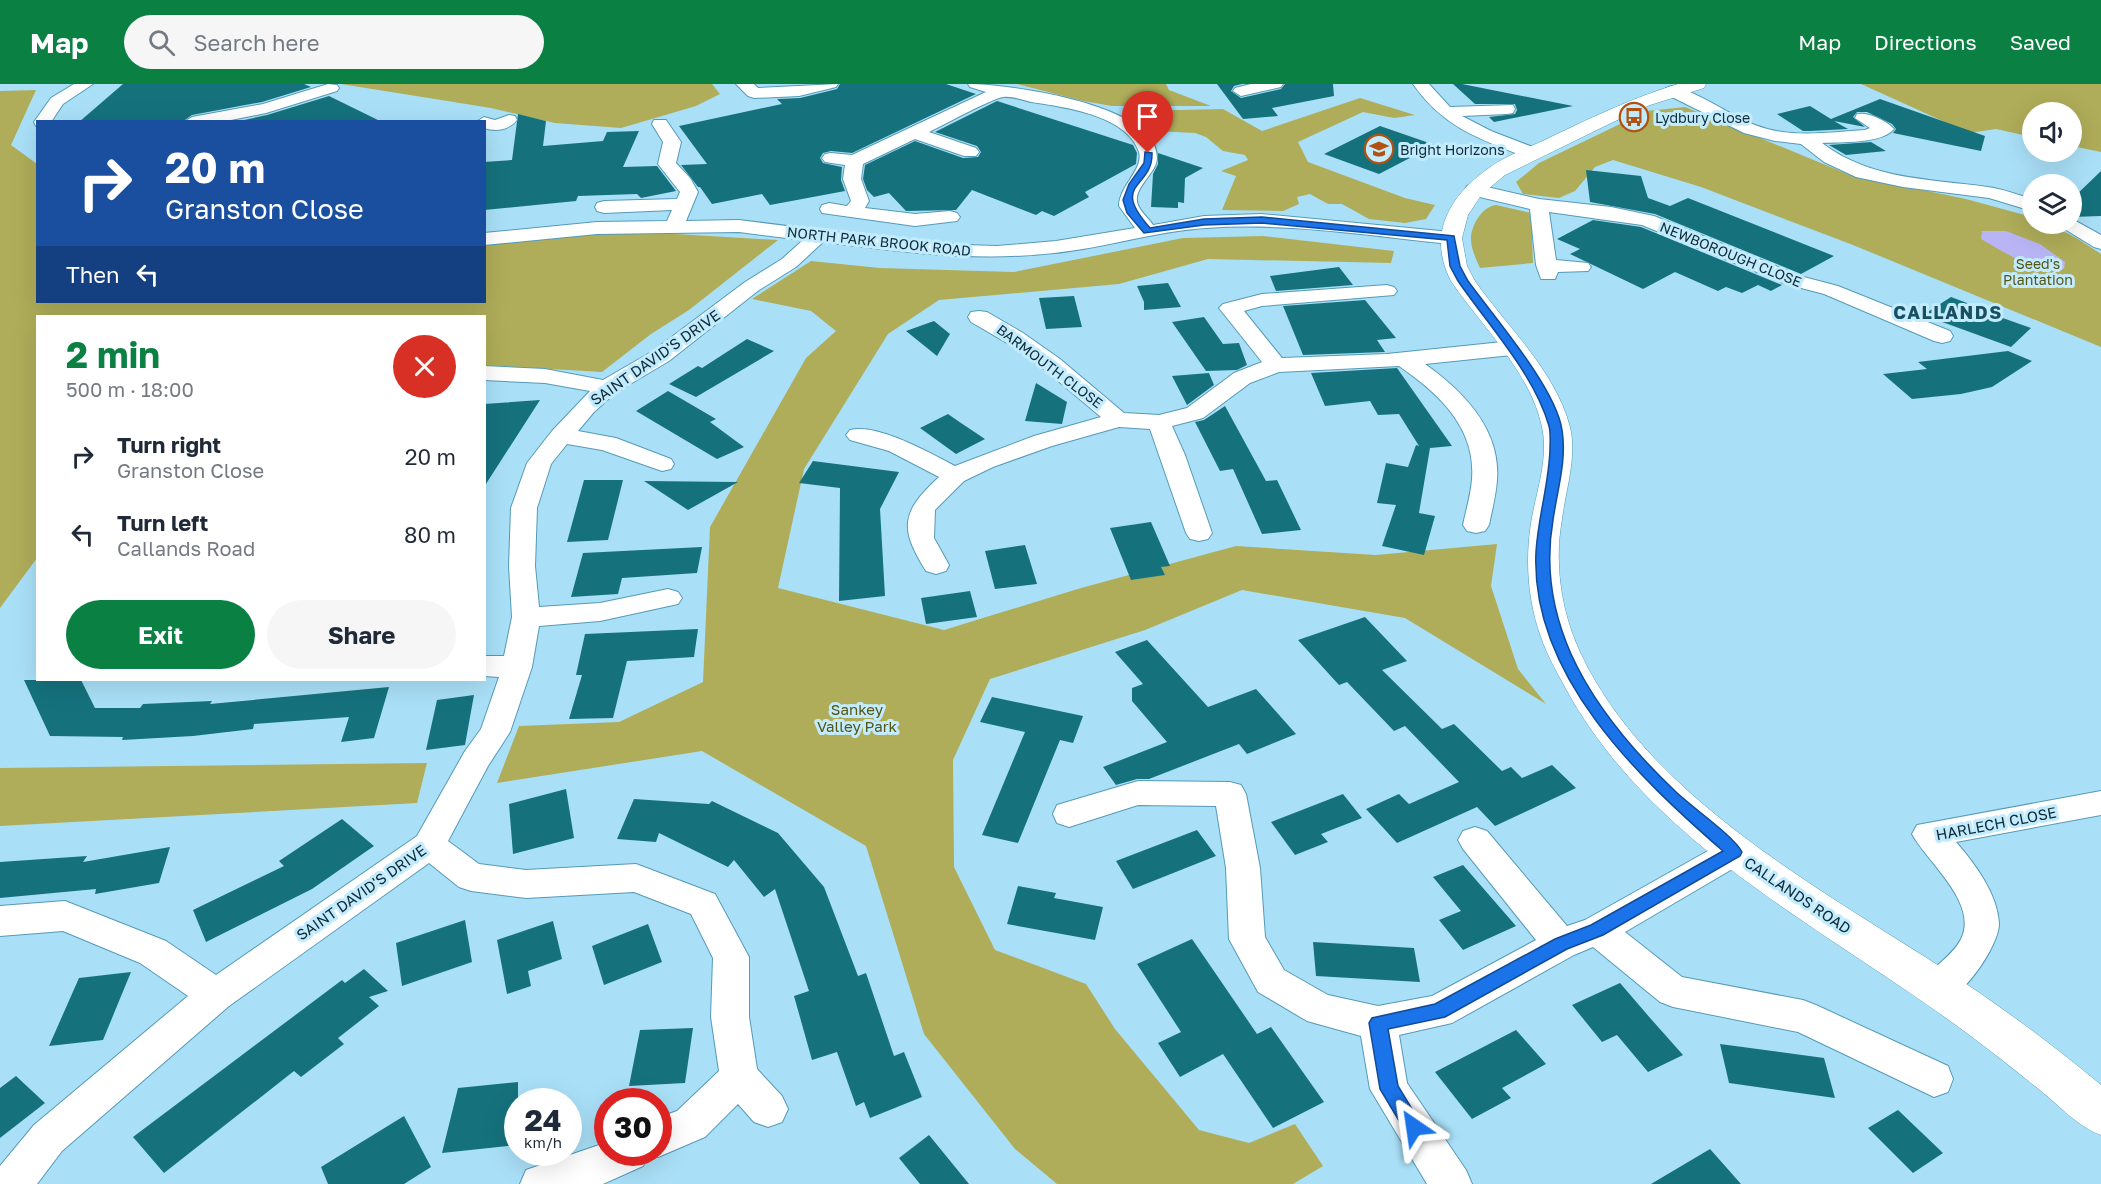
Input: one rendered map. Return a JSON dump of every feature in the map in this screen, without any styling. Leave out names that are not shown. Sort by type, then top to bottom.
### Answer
[{"type":"street","points":[[43,120],[57,101],[85,84]]},
{"type":"street","points":[[744,84],[754,93],[799,91],[830,84]]},
{"type":"street","points":[[976,84],[1000,92],[1092,109],[1109,114],[1129,127],[1144,144],[1148,153],[1148,163],[1129,194],[1128,206],[1148,231]]},
{"type":"street","points":[[1256,100],[1235,92],[1275,84]]},
{"type":"street","points":[[1421,84],[1447,112],[1472,131],[1532,153]]},
{"type":"street","name":"CALLANDS ROAD","points":[[1697,84],[1643,101],[1498,171],[1474,190],[1457,215],[1451,238],[1455,266],[1463,281],[1547,401],[1556,430],[1556,473],[1542,552],[1543,575],[1551,619],[1564,653],[1581,686],[1605,723],[1640,764],[1670,796],[1734,852],[2002,1034],[2101,1114]]},
{"type":"street","points":[[203,120],[313,100],[331,88]]},
{"type":"street","points":[[799,91],[811,104]]},
{"type":"street","points":[[1672,91],[1750,129],[1775,135],[1806,139],[1868,135],[1885,129],[1863,118]]},
{"type":"street","points":[[831,158],[854,161],[1000,92]]},
{"type":"street","points":[[1447,112],[1507,109]]},
{"type":"street","points":[[660,124],[672,142],[667,164],[687,186],[689,192],[675,225]]},
{"type":"street","points":[[916,133],[975,154],[951,162]]},
{"type":"street","points":[[1806,139],[1830,158],[1881,178],[1991,193],[2022,202]]},
{"type":"street","points":[[853,211],[860,201],[852,179],[854,161]]},
{"type":"street","name":"NEWBOROUGH CLOSE","points":[[1474,190],[1539,205],[1611,213],[1647,220],[1793,280],[1831,291],[1942,336]]},
{"type":"street","points":[[600,206],[685,204]]},
{"type":"street","points":[[1539,205],[1547,270],[1581,267]]},
{"type":"street","points":[[824,222],[853,211],[915,220],[950,217]]},
{"type":"street","name":"NORTH PARK BROOK ROAD","points":[[486,239],[597,228],[824,222],[931,250],[978,252],[1056,247],[1204,222],[1262,220],[1451,238]]},
{"type":"street","name":"SAINT DAVID'S DRIVE","points":[[11,1184],[48,1138],[216,995],[429,845],[476,759],[495,732],[517,667],[526,617],[522,566],[524,508],[539,463],[586,407],[607,388],[661,356],[752,286],[789,263],[824,222]]},
{"type":"street","points":[[2082,226],[2101,225]]},
{"type":"street","points":[[2082,231],[2101,243]]},
{"type":"street","points":[[1276,365],[1230,308],[1262,300],[1387,291]]},
{"type":"street","name":"BARMOUTH CLOSE","points":[[980,317],[1001,327],[1080,386],[1118,420]]},
{"type":"street","points":[[1893,336],[1918,326]]},
{"type":"street","name":"BARMOUTH CLOSE","points":[[936,565],[921,538],[922,510],[929,500],[955,476],[984,462],[1043,441],[1118,420],[1159,422],[1195,413],[1242,378],[1276,365],[1388,361],[1512,348]]},
{"type":"street","points":[[1403,359],[1432,378],[1454,398],[1472,423],[1482,447],[1485,477],[1476,525]]},
{"type":"street","points":[[486,373],[545,376],[607,388]]},
{"type":"street","points":[[1159,422],[1173,455],[1199,533]]},
{"type":"street","points":[[858,435],[898,446],[955,476]]},
{"type":"street","points":[[560,436],[607,443],[662,464]]},
{"type":"street","points":[[526,617],[600,612],[668,598]]},
{"type":"street","points":[[486,666],[517,667]]},
{"type":"street","points":[[1069,814],[1138,793],[1230,794],[1243,868],[1247,939],[1271,981],[1320,1009],[1378,1023],[1438,1011],[1561,944],[1597,930],[1734,852]]},
{"type":"street","name":"HARLECH CLOSE","points":[[1937,988],[1968,956],[1979,938],[1981,917],[1974,896],[1961,873],[1929,834],[2101,803]]},
{"type":"street","points":[[1474,840],[1561,944]]},
{"type":"street","points":[[429,845],[471,877],[526,884],[636,878],[703,904],[731,957],[730,1017],[739,1077],[768,1109]]},
{"type":"street","points":[[0,921],[65,916],[153,952],[216,995]]},
{"type":"street","points":[[1597,930],[1673,991],[1803,1017],[1934,1079]]},
{"type":"street","points":[[1378,1023],[1389,1089],[1452,1184]]},
{"type":"street","points":[[672,1132],[691,1124],[739,1077]]},
{"type":"street","points":[[540,1184],[598,1166]]},
{"type":"green space","points":[[341,84],[712,84],[720,94],[696,106],[621,128],[555,123],[491,108]]},
{"type":"green space","points":[[1017,84],[1166,84],[1169,90],[1211,106],[1112,106]]},
{"type":"green space","points":[[1861,84],[2101,84],[2101,152],[2082,148],[2082,102],[2022,102],[2022,135],[1996,129],[1969,133]]},
{"type":"green space","points":[[36,90],[11,145],[36,163],[36,303],[486,303],[486,239],[642,232],[778,240],[689,310],[651,334],[602,372],[486,365],[486,315],[36,315],[36,559],[0,608],[0,91]]},
{"type":"green space","points":[[1360,98],[1415,115],[1394,118],[1363,112],[1298,142],[1308,162],[1405,198],[1435,205],[1426,219],[1405,223],[1369,219],[1342,204],[1328,204],[1310,194],[1297,197],[1299,204],[1283,211],[1222,210],[1236,176],[1221,171],[1248,160],[1245,155],[1223,151],[1206,137],[1195,133],[1154,131],[1128,116],[1128,113],[1137,111],[1223,109],[1262,131]]},
{"type":"green space","name":"Seed's Plantation","points":[[1685,107],[1850,175],[1966,199],[2022,214],[2022,234],[2068,234],[2077,238],[2101,254],[2101,347],[1853,245],[1701,187],[1613,160],[1595,167],[1575,191],[1559,198],[1523,194],[1516,182],[1539,163],[1647,111]]},
{"type":"green space","points":[[1496,205],[1531,213],[1533,263],[1480,268],[1471,244],[1472,231],[1482,212]]},
{"type":"green space","name":"Sankey Valley Park","points":[[1263,236],[1394,251],[1391,263],[1208,259],[1119,284],[939,300],[888,334],[804,469],[778,588],[944,630],[1081,588],[1236,546],[1376,555],[1497,544],[1491,586],[1518,669],[1546,704],[1405,618],[1242,590],[1145,630],[990,679],[953,760],[954,867],[995,950],[1086,984],[1115,1029],[1199,1130],[1249,1143],[1295,1124],[1323,1166],[1293,1184],[1057,1184],[1015,1149],[924,1034],[866,846],[702,751],[497,783],[519,726],[619,722],[703,682],[710,527],[806,358],[836,331],[811,311],[752,299],[811,261],[880,268],[1014,272],[1183,238]]},
{"type":"green space","points":[[427,763],[417,803],[0,826],[0,768]]},
{"type":"shaded area","points":[[1982,231],[2006,231],[2040,244],[2065,262],[2064,269],[2043,268],[2010,256],[1981,239]]},
{"type":"building","points":[[123,84],[304,84],[311,87],[262,102],[192,115],[185,120],[81,120]]},
{"type":"building","points":[[840,84],[946,84],[976,94],[852,153],[831,151],[823,153],[820,158],[823,163],[842,167],[841,180],[845,191],[770,205],[762,194],[712,204],[681,165],[707,164],[679,126],[782,104],[777,99],[800,98],[837,89]]},
{"type":"building","points":[[1217,84],[1242,84],[1234,86],[1231,91],[1241,98],[1281,89],[1285,84],[1333,84],[1334,96],[1272,108],[1278,116],[1243,119]]},
{"type":"building","points":[[1453,84],[1573,106],[1494,122],[1489,117],[1515,114],[1517,110],[1515,104],[1475,104]]},
{"type":"building","points":[[329,96],[378,120],[244,120]]},
{"type":"building","points":[[1880,99],[1985,136],[1981,151],[1893,133],[1896,129],[1892,124],[1867,112],[1857,112],[1853,117],[1865,127],[1834,121],[1848,129],[1810,131],[1803,131],[1777,114],[1810,106],[1831,119]]},
{"type":"building","points":[[997,101],[1133,145],[1137,153],[1136,164],[1085,192],[1089,197],[1054,216],[1042,211],[1036,215],[972,190],[956,210],[906,211],[889,193],[874,197],[867,190],[863,179],[865,165],[915,141],[963,158],[978,157],[981,152],[977,146],[935,132]]},
{"type":"building","points":[[518,114],[546,121],[543,146],[603,141],[607,132],[639,131],[623,167],[657,166],[676,191],[641,198],[637,194],[578,196],[576,201],[486,210],[486,162],[512,160]]},
{"type":"building","name":"Bright Horizons","points":[[1380,126],[1435,145],[1379,174],[1324,154]]},
{"type":"building","points":[[1871,142],[1886,151],[1846,155],[1829,145]]},
{"type":"building","points":[[1158,153],[1203,168],[1185,178],[1184,203],[1178,202],[1178,208],[1151,207],[1153,174],[1158,164]]},
{"type":"building","points":[[1586,170],[1641,176],[1648,198],[1670,206],[1688,198],[1834,256],[1801,274],[1655,214],[1590,202]]},
{"type":"building","points":[[2101,171],[2101,216],[2082,217],[2082,189]]},
{"type":"building","points":[[1593,220],[1641,227],[1782,285],[1771,291],[1758,285],[1742,293],[1726,287],[1718,291],[1675,272],[1643,289],[1570,254],[1580,249],[1557,239]]},
{"type":"building","points":[[1339,267],[1353,285],[1276,291],[1270,276]]},
{"type":"building","points":[[1168,283],[1181,307],[1144,310],[1144,302],[1137,286]]},
{"type":"building","points":[[1074,296],[1082,327],[1046,329],[1039,298]]},
{"type":"building","points":[[1951,297],[2031,328],[2011,347],[1923,315]]},
{"type":"building","points":[[1365,300],[1396,338],[1377,340],[1385,352],[1303,355],[1283,306]]},
{"type":"building","points":[[1204,317],[1223,344],[1239,343],[1247,365],[1237,370],[1206,371],[1172,322]]},
{"type":"building","points":[[934,321],[950,334],[937,356],[906,331]]},
{"type":"building","points":[[747,339],[774,351],[696,397],[669,384],[698,366],[702,368]]},
{"type":"building","points":[[2008,351],[2032,361],[1992,387],[1961,394],[1912,399],[1883,374],[1927,369],[1918,362]]},
{"type":"building","points":[[1397,368],[1452,446],[1430,448],[1419,513],[1435,516],[1424,555],[1382,546],[1396,505],[1377,503],[1386,463],[1408,467],[1416,445],[1419,446],[1399,414],[1378,415],[1370,401],[1325,406],[1311,373]]},
{"type":"building","points":[[1209,373],[1214,385],[1187,405],[1172,376]]},
{"type":"building","points":[[1036,383],[1067,402],[1062,424],[1025,421]]},
{"type":"building","points":[[668,391],[716,419],[710,422],[744,447],[717,459],[636,411]]},
{"type":"building","points":[[540,400],[486,484],[486,404]]},
{"type":"building","points":[[1225,406],[1266,481],[1277,480],[1301,530],[1262,534],[1233,469],[1220,471],[1195,422],[1204,420]]},
{"type":"building","points":[[948,414],[985,439],[956,454],[920,428]]},
{"type":"building","points":[[813,461],[899,472],[880,509],[885,596],[839,601],[840,488],[799,483]]},
{"type":"building","points":[[584,480],[623,480],[608,540],[567,542]]},
{"type":"building","points":[[644,481],[738,482],[688,510]]},
{"type":"building","points":[[1151,522],[1170,566],[1161,567],[1165,575],[1131,580],[1110,528]]},
{"type":"building","points":[[1025,545],[1037,584],[995,589],[985,551]]},
{"type":"building","points":[[702,547],[697,573],[622,578],[618,594],[571,597],[583,553]]},
{"type":"building","points":[[970,591],[977,617],[926,624],[921,598]]},
{"type":"building","points":[[1365,617],[1407,661],[1382,670],[1442,729],[1454,724],[1502,771],[1511,767],[1522,778],[1552,765],[1576,788],[1495,826],[1477,807],[1397,843],[1366,809],[1399,794],[1409,804],[1459,782],[1405,726],[1394,731],[1347,682],[1339,685],[1298,640]]},
{"type":"building","points":[[698,629],[694,657],[627,661],[613,718],[569,719],[582,675],[576,675],[585,634]]},
{"type":"building","points":[[1147,640],[1208,707],[1256,689],[1296,734],[1247,754],[1239,744],[1149,779],[1137,779],[1116,785],[1103,767],[1167,742],[1132,701],[1132,688],[1143,684],[1115,652]]},
{"type":"building","points":[[24,680],[82,681],[95,708],[140,708],[143,704],[212,701],[210,704],[389,687],[374,738],[341,742],[349,717],[254,724],[253,729],[193,736],[122,740],[123,737],[50,736]]},
{"type":"building","points":[[474,695],[465,745],[426,750],[437,700]]},
{"type":"building","points":[[992,697],[1083,716],[1073,743],[1060,740],[1018,843],[982,835],[1025,732],[980,722]]},
{"type":"building","points":[[566,789],[574,838],[513,854],[509,804]]},
{"type":"building","points":[[1343,794],[1362,818],[1321,834],[1328,842],[1295,855],[1271,822]]},
{"type":"building","points":[[634,799],[709,804],[712,801],[778,833],[824,887],[858,976],[866,973],[894,1056],[904,1052],[922,1097],[870,1118],[864,1102],[856,1106],[837,1052],[812,1060],[794,996],[809,991],[775,889],[764,897],[734,860],[728,867],[659,833],[656,842],[617,839]]},
{"type":"building","points":[[342,819],[374,846],[312,889],[206,942],[193,910],[284,866],[279,861]]},
{"type":"building","points":[[1197,830],[1216,856],[1133,889],[1116,861]]},
{"type":"building","points":[[170,847],[159,883],[95,894],[96,889],[0,898],[0,862],[87,856],[83,862]]},
{"type":"building","points":[[1463,865],[1516,926],[1463,950],[1439,920],[1461,911],[1433,877]]},
{"type":"building","points":[[1018,886],[1056,893],[1054,898],[1103,907],[1095,940],[1007,924]]},
{"type":"building","points":[[465,920],[472,962],[402,986],[396,943]]},
{"type":"building","points":[[553,921],[562,959],[528,971],[531,986],[507,994],[497,940]]},
{"type":"building","points":[[648,924],[662,962],[604,985],[592,946]]},
{"type":"building","points":[[1192,939],[1257,1034],[1271,1027],[1324,1102],[1273,1128],[1223,1054],[1180,1077],[1158,1043],[1181,1032],[1137,964]]},
{"type":"building","points":[[1313,942],[1414,948],[1420,982],[1316,976]]},
{"type":"building","points":[[364,969],[388,991],[369,997],[379,1006],[338,1038],[344,1044],[301,1077],[294,1071],[164,1173],[133,1137],[342,980],[345,983]]},
{"type":"building","points":[[131,972],[103,1040],[49,1046],[79,978]]},
{"type":"building","points":[[1620,983],[1683,1055],[1648,1072],[1617,1035],[1602,1042],[1572,1005]]},
{"type":"building","points":[[693,1028],[685,1083],[629,1086],[640,1030]]},
{"type":"building","points":[[1516,1030],[1546,1064],[1502,1088],[1511,1098],[1472,1119],[1435,1072]]},
{"type":"building","points":[[1720,1044],[1824,1058],[1835,1098],[1729,1083]]},
{"type":"building","points":[[16,1076],[45,1103],[0,1138],[0,1088]]},
{"type":"building","points":[[518,1082],[518,1088],[504,1088],[504,1146],[442,1153],[458,1088]]},
{"type":"building","points":[[1898,1110],[1943,1153],[1913,1173],[1868,1128]]},
{"type":"building","points":[[404,1116],[431,1167],[404,1184],[328,1184],[321,1167]]},
{"type":"building","points":[[929,1135],[969,1184],[920,1184],[899,1158]]},
{"type":"building","points":[[1710,1149],[1741,1184],[1651,1184]]},
{"type":"place","name":"Lydbury Close","points":[[1634,117]]},
{"type":"place","name":"Bright Horizons","points":[[1379,149]]},
{"type":"district","name":"CALLANDS","points":[[1948,312]]},
{"type":"route","points":[[1148,153],[1148,163],[1133,184],[1127,200],[1132,213],[1148,231],[1204,222],[1262,220],[1451,238],[1455,266],[1463,281],[1535,381],[1547,401],[1556,430],[1556,473],[1542,552],[1545,595],[1564,653],[1581,686],[1605,723],[1640,764],[1670,796],[1734,852],[1597,930],[1561,944],[1438,1011],[1378,1023],[1389,1089],[1414,1127]]}]
